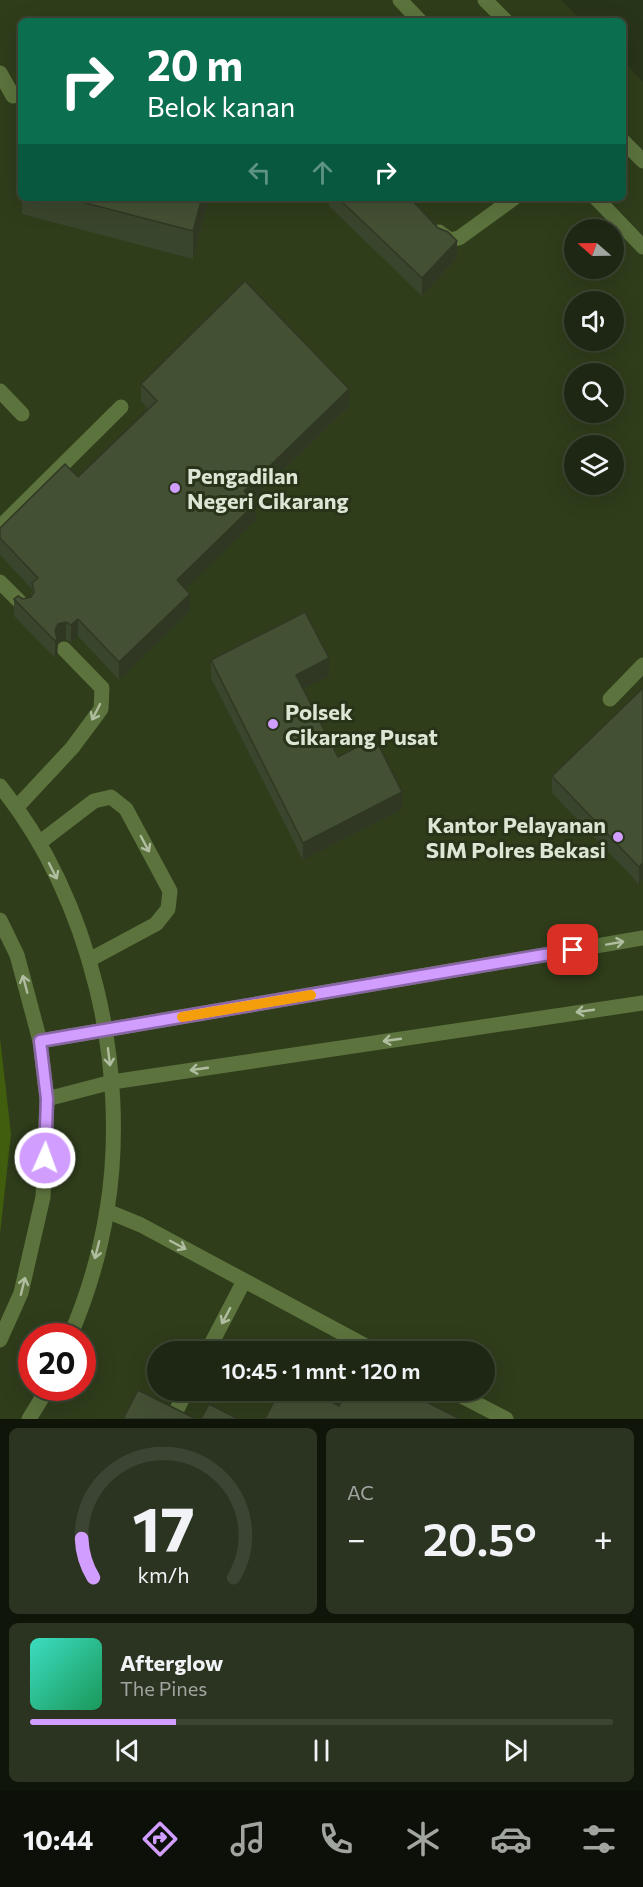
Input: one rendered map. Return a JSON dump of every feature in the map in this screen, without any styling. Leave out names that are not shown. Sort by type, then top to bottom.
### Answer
[{"type":"lane","points":[[400,0],[417,18]]},
{"type":"lane","points":[[485,0],[503,18]]},
{"type":"lane","points":[[0,73],[13,96]]},
{"type":"lane","points":[[626,144],[643,161]]},
{"type":"lane","points":[[426,219],[450,240],[459,238],[510,201]]},
{"type":"lane","points":[[599,201],[643,248]]},
{"type":"lane","points":[[0,391],[22,414]]},
{"type":"lane","points":[[0,527],[122,407]]},
{"type":"lane","points":[[0,582],[25,607]]},
{"type":"lane","points":[[17,807],[72,748],[100,709],[102,688],[64,649]]},
{"type":"lane","points":[[610,699],[643,665]]},
{"type":"lane","points":[[0,786],[17,807],[39,843],[68,900],[89,960],[105,1030],[112,1082],[113,1146],[107,1210],[85,1301],[76,1323]]},
{"type":"lane","points":[[39,843],[94,801],[111,797],[126,809],[170,891],[168,909],[156,924],[89,960]]},
{"type":"lane","points":[[0,920],[17,955],[40,1041],[47,1099],[43,1197],[21,1293],[0,1340]]},
{"type":"lane","points":[[40,1041],[643,938]]},
{"type":"lane","points":[[47,1099],[112,1082],[643,1003]]},
{"type":"lane","points":[[107,1210],[356,1341]]},
{"type":"lane","points":[[213,1341],[244,1281]]},
{"type":"lane","points":[[29,1419],[40,1401]]},
{"type":"lane","points":[[172,1419],[181,1401]]},
{"type":"lane","points":[[471,1401],[506,1419]]},
{"type":"shaded area","points":[[0,0],[561,0],[579,18],[18,18],[18,201],[626,201],[626,64],[643,82],[643,1419],[0,1419]]},
{"type":"green space","points":[[0,1038],[11,1134],[0,1234]]},
{"type":"building","points":[[78,201],[201,201],[193,231]]},
{"type":"building","points":[[341,201],[413,201],[438,228],[448,232],[457,241],[422,278]]},
{"type":"building","name":"Pengadilan Negeri Cikarang","points":[[245,281],[349,389],[244,491],[256,503],[177,580],[190,594],[119,662],[78,619],[71,625],[66,622],[58,624],[55,630],[57,639],[55,641],[14,599],[18,596],[23,599],[31,597],[34,592],[32,583],[38,578],[0,538],[0,528],[65,464],[78,477],[157,401],[141,384]]},
{"type":"building","name":"Polsek Cikarang Pusat","points":[[305,612],[329,658],[296,675],[338,757],[375,738],[402,792],[303,843],[211,660]]},
{"type":"building","name":"Kantor Pelayanan SIM Polres Bekasi","points":[[643,688],[643,863],[639,867],[552,776]]},
{"type":"building","points":[[138,1390],[147,1394],[147,1401],[160,1401],[196,1419],[123,1419]]},
{"type":"building","points":[[274,1401],[330,1401],[339,1406],[342,1401],[425,1401],[460,1419],[265,1419]]},
{"type":"building","points":[[209,1404],[238,1419],[201,1419]]},
{"type":"slow traffic","points":[[182,1017],[311,995]]},
{"type":"place","name":"Pengadilan Negeri Cikarang","points":[[175,488]]},
{"type":"place","name":"Polsek Cikarang Pusat","points":[[273,724]]},
{"type":"place","name":"Kantor Pelayanan SIM Polres Bekasi","points":[[618,837]]},
{"type":"route","points":[[45,1158],[47,1099],[40,1041],[573,950]]}]
